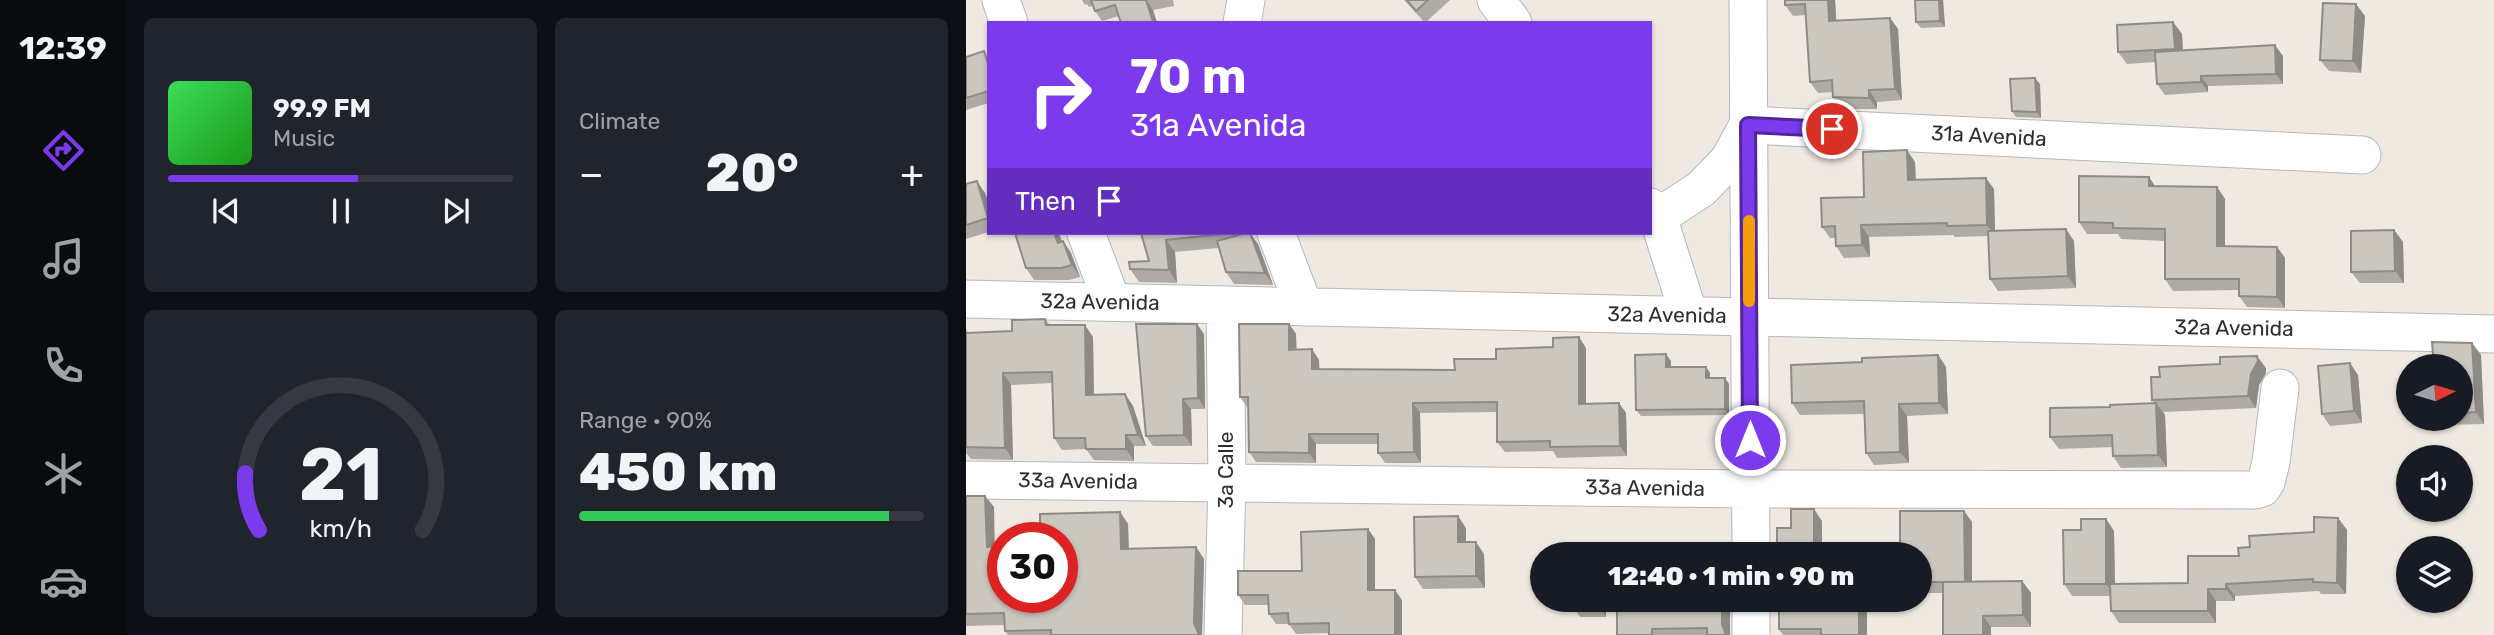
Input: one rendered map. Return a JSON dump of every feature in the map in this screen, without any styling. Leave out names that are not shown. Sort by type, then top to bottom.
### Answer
[{"type":"street","points":[[1001,0],[1008,21]]},
{"type":"street","points":[[1242,21],[1246,0]]},
{"type":"street","points":[[1496,0],[1512,21]]},
{"type":"street","points":[[1748,0],[1751,542]]},
{"type":"street","points":[[1689,316],[1654,212],[1702,189],[1729,160],[1748,125]]},
{"type":"street","name":"31a Avenida","points":[[1748,125],[2362,155]]},
{"type":"street","points":[[1087,235],[1112,302]]},
{"type":"street","points":[[1277,235],[1304,307]]},
{"type":"street","name":"32a Avenida","points":[[966,299],[2494,334]]},
{"type":"street","name":"3a Calle","points":[[1223,635],[1227,482],[1225,304]]},
{"type":"street","name":"33a Avenida","points":[[966,480],[1751,489],[2255,490],[2262,488],[2269,475],[2280,388]]},
{"type":"street","points":[[1751,612],[1751,635]]},
{"type":"building","points":[[1091,0],[1146,0],[1153,21],[1120,21],[1115,5],[1095,11]]},
{"type":"building","points":[[1407,0],[1428,0],[1416,11]]},
{"type":"building","points":[[1785,0],[1828,0],[1829,21],[1890,18],[1895,89],[1869,90],[1869,98],[1833,97],[1832,80],[1810,82],[1805,4],[1785,5]]},
{"type":"building","points":[[1915,0],[1939,0],[1940,21],[1916,22]]},
{"type":"building","points":[[2323,3],[2356,4],[2353,61],[2320,60]]},
{"type":"building","points":[[2173,22],[2175,49],[2118,52],[2117,25]]},
{"type":"building","points":[[2275,45],[2276,74],[2201,76],[2201,82],[2157,84],[2155,52]]},
{"type":"building","points":[[984,51],[987,61],[987,92],[966,98],[966,57]]},
{"type":"building","points":[[2035,78],[2037,112],[2012,111],[2010,79]]},
{"type":"building","points":[[1907,150],[1908,180],[1986,178],[1987,225],[1861,225],[1862,245],[1836,246],[1835,226],[1822,227],[1821,198],[1864,197],[1863,152]]},
{"type":"building","points":[[2079,176],[2149,177],[2149,186],[2217,187],[2217,246],[2277,247],[2277,297],[2239,296],[2239,279],[2165,279],[2165,229],[2113,228],[2113,223],[2079,222]]},
{"type":"building","points":[[977,181],[987,218],[966,225],[966,184]]},
{"type":"building","points":[[2066,229],[2068,276],[1990,279],[1988,231]]},
{"type":"building","points":[[2394,230],[2395,271],[2351,272],[2351,231]]},
{"type":"building","points":[[1016,235],[1055,235],[1058,243],[1063,241],[1072,265],[1061,268],[1026,268]]},
{"type":"building","points":[[1142,235],[1213,235],[1166,240],[1169,270],[1130,269],[1129,262],[1149,261]]},
{"type":"building","points":[[1239,235],[1251,235],[1265,273],[1226,272],[1217,241]]},
{"type":"building","points":[[1045,319],[1046,325],[1085,325],[1086,395],[1125,394],[1138,435],[1126,435],[1126,449],[1086,449],[1085,438],[1054,438],[1052,372],[1003,373],[1005,448],[966,447],[966,333],[1012,331],[1012,320]]},
{"type":"building","points":[[1136,324],[1197,324],[1198,398],[1183,399],[1184,435],[1146,436]]},
{"type":"building","points":[[1239,324],[1289,324],[1289,350],[1312,349],[1312,369],[1455,370],[1454,359],[1496,359],[1496,349],[1553,347],[1553,338],[1579,337],[1579,404],[1619,403],[1620,446],[1550,447],[1550,441],[1497,442],[1497,402],[1413,403],[1414,452],[1378,453],[1378,434],[1309,434],[1309,453],[1249,452],[1248,397],[1240,397]]},
{"type":"building","points":[[2432,342],[2472,343],[2473,354],[2433,354]]},
{"type":"building","points":[[1666,354],[1666,367],[1706,367],[1706,378],[1725,378],[1725,409],[1636,410],[1635,355]]},
{"type":"building","points":[[1938,355],[1939,403],[1899,404],[1900,452],[1866,453],[1864,401],[1792,403],[1791,365],[1862,362],[1862,358]]},
{"type":"building","points":[[2257,356],[2248,396],[2152,400],[2151,377],[2160,377],[2159,367],[2220,364],[2220,357]]},
{"type":"building","points":[[2473,360],[2476,412],[2473,412]]},
{"type":"building","points":[[2350,363],[2354,411],[2322,414],[2318,366]]},
{"type":"building","points":[[2156,403],[2158,455],[2113,456],[2112,435],[2050,437],[2050,408]]},
{"type":"building","points":[[966,496],[985,496],[987,613],[1004,613],[966,614]]},
{"type":"building","points":[[1791,509],[1814,509],[1814,542],[1777,542],[1777,528],[1791,528]]},
{"type":"building","points":[[1900,511],[1964,511],[1965,582],[1932,582],[1932,542],[1900,542]]},
{"type":"building","points":[[1120,512],[1121,549],[1196,547],[1194,623],[1199,635],[1051,635],[1051,630],[1005,631],[1004,613],[1078,613],[1078,522],[1040,522],[1040,514]]},
{"type":"building","points":[[1458,516],[1458,542],[1476,542],[1476,576],[1415,577],[1414,517]]},
{"type":"building","points":[[2314,517],[2338,518],[2337,583],[2313,582],[2313,579],[2226,584],[2226,589],[2208,589],[2208,611],[2111,611],[2110,584],[2188,583],[2188,556],[2239,556],[2238,548],[2250,547],[2249,536],[2314,532]]},
{"type":"building","points":[[2081,519],[2106,519],[2106,584],[2064,584],[2063,530],[2081,530]]},
{"type":"building","points":[[1368,529],[1368,590],[1395,590],[1395,635],[1329,635],[1329,623],[1289,624],[1288,613],[1269,614],[1268,595],[1238,595],[1238,571],[1302,571],[1301,532]]},
{"type":"building","points":[[2022,581],[2023,615],[1983,616],[1983,635],[1943,635],[1943,582]]},
{"type":"building","points":[[1617,612],[1722,612],[1726,635],[1707,635],[1707,628],[1652,629],[1652,635],[1617,635]]},
{"type":"building","points":[[1779,612],[1859,612],[1859,635],[1821,635],[1821,629],[1779,629]]},
{"type":"slow traffic","points":[[1749,221],[1749,301]]},
{"type":"route","points":[[1750,440],[1748,125],[1832,129]]}]
